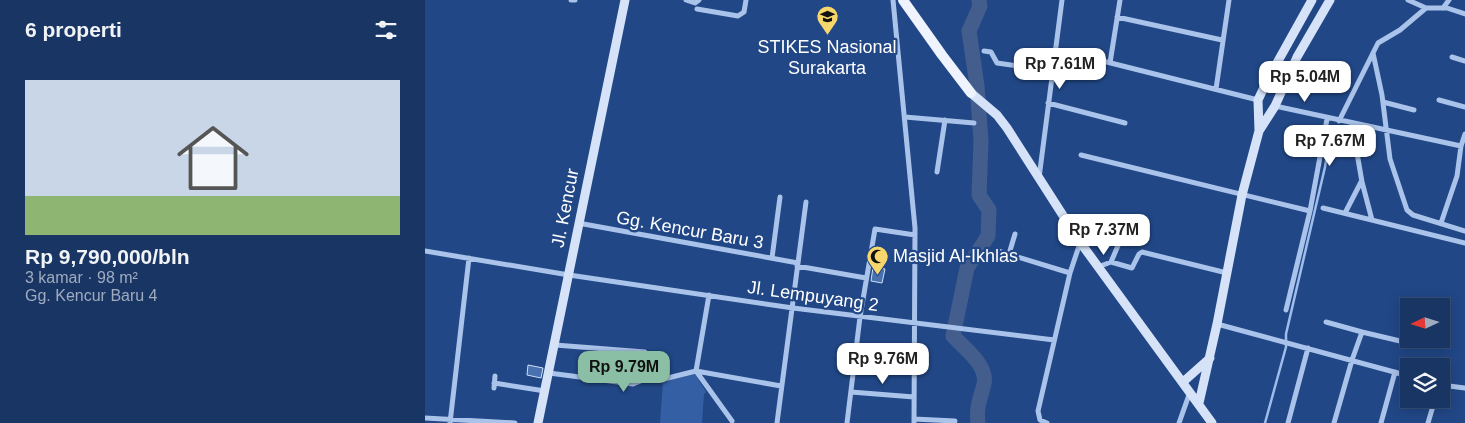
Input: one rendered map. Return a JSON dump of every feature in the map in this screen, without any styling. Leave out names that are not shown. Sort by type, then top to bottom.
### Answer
[{"type":"main road","points":[[903,0],[971,93]]},
{"type":"street","name":"Jl. Kencur","points":[[538,423],[625,0]]},
{"type":"street","points":[[686,0],[695,3],[699,0]]},
{"type":"street","points":[[697,9],[738,16],[744,12],[746,0]]},
{"type":"street","points":[[893,0],[915,235],[915,421],[955,421]]},
{"type":"street","points":[[1039,178],[1062,0]]},
{"type":"street","points":[[1110,63],[1120,0]]},
{"type":"street","points":[[1216,89],[1229,0]]},
{"type":"street","points":[[1199,403],[1210,358],[1242,195],[1259,131],[1258,100],[1267,79],[1312,0]]},
{"type":"street","points":[[1259,131],[1275,106],[1297,57],[1330,0]]},
{"type":"street","points":[[1408,0],[1426,8],[1443,8],[1465,14]]},
{"type":"street","points":[[1443,8],[1449,0]]},
{"type":"street","points":[[1339,121],[1380,41],[1400,30],[1426,8]]},
{"type":"street","points":[[1117,17],[1223,40]]},
{"type":"street","points":[[1055,49],[1216,89],[1275,106],[1461,146]]},
{"type":"street","points":[[984,50],[991,52],[997,63],[1052,71]]},
{"type":"street","points":[[1373,53],[1383,102],[1390,158],[1407,210],[1413,215],[1465,231]]},
{"type":"street","points":[[1452,57],[1465,61]]},
{"type":"street","points":[[971,93],[997,115],[1007,128],[1080,242],[1213,423]]},
{"type":"street","points":[[1439,100],[1465,107]]},
{"type":"street","points":[[1383,102],[1414,110]]},
{"type":"street","points":[[1048,103],[1125,123]]},
{"type":"street","points":[[905,118],[974,123]]},
{"type":"street","points":[[1287,310],[1310,211],[1327,118]]},
{"type":"street","points":[[937,172],[945,120]]},
{"type":"street","points":[[1352,124],[1362,182],[1372,220]]},
{"type":"street","points":[[1441,223],[1457,176],[1461,146],[1465,134]]},
{"type":"street","points":[[1081,155],[1310,211]]},
{"type":"street","points":[[1457,176],[1465,178]]},
{"type":"street","points":[[1345,213],[1362,182]]},
{"type":"street","points":[[772,258],[780,197]]},
{"type":"street","points":[[777,423],[806,202]]},
{"type":"street","points":[[1323,208],[1465,242]]},
{"type":"street","name":"Gg. Kencur Baru 3","points":[[579,223],[772,258],[797,265],[867,278]]},
{"type":"street","points":[[847,423],[860,316],[875,228],[915,235]]},
{"type":"street","points":[[1009,254],[1015,234]]},
{"type":"street","points":[[1111,262],[1123,234]]},
{"type":"street","points":[[1047,423],[1041,420],[1038,411],[1070,274],[1080,242]]},
{"type":"street","points":[[998,251],[1070,274]]},
{"type":"street","name":"Jl. Lempuyang 2","points":[[425,252],[793,308],[1054,340]]},
{"type":"street","points":[[1098,267],[1111,262],[1132,268],[1142,252],[1227,274]]},
{"type":"street","points":[[450,421],[469,258]]},
{"type":"street","points":[[709,296],[696,371],[732,421]]},
{"type":"street","points":[[1326,322],[1400,341]]},
{"type":"street","points":[[1217,324],[1400,373]]},
{"type":"street","points":[[1334,423],[1362,332]]},
{"type":"street","points":[[555,345],[645,352]]},
{"type":"street","points":[[1288,423],[1308,348]]},
{"type":"street","points":[[1183,382],[1210,358]]},
{"type":"street","points":[[549,373],[633,384],[643,380],[660,380],[696,371],[781,386]]},
{"type":"street","points":[[1381,423],[1395,372]]},
{"type":"street","points":[[495,376],[494,386],[545,390]]},
{"type":"street","points":[[1450,386],[1465,388]]},
{"type":"street","points":[[851,392],[914,397]]},
{"type":"street","points":[[1179,423],[1190,392]]},
{"type":"street","points":[[1428,423],[1432,408]]},
{"type":"street","points":[[425,418],[450,421],[515,423]]},
{"type":"shaded area","points":[[695,374],[706,392],[704,394],[702,423],[660,423],[663,382]]},
{"type":"building","name":"Masjid Al-Ikhlas","points":[[873,267],[885,269],[882,283],[871,281]]},
{"type":"building","points":[[528,365],[543,368],[541,378],[527,375]]},
{"type":"waterway","points":[[978,423],[978,408],[984,384],[982,370],[974,357],[953,336],[967,268],[988,236],[989,210],[979,195],[981,141],[977,86],[969,31],[980,6],[979,0]]},
{"type":"waterway","points":[[1265,423],[1286,347],[1286,334],[1325,167],[1331,129]]},
{"type":"place","name":"STIKES Nasional Surakarta","points":[[827,36]]},
{"type":"place","name":"Masjid Al-Ikhlas","points":[[877,275]]}]
